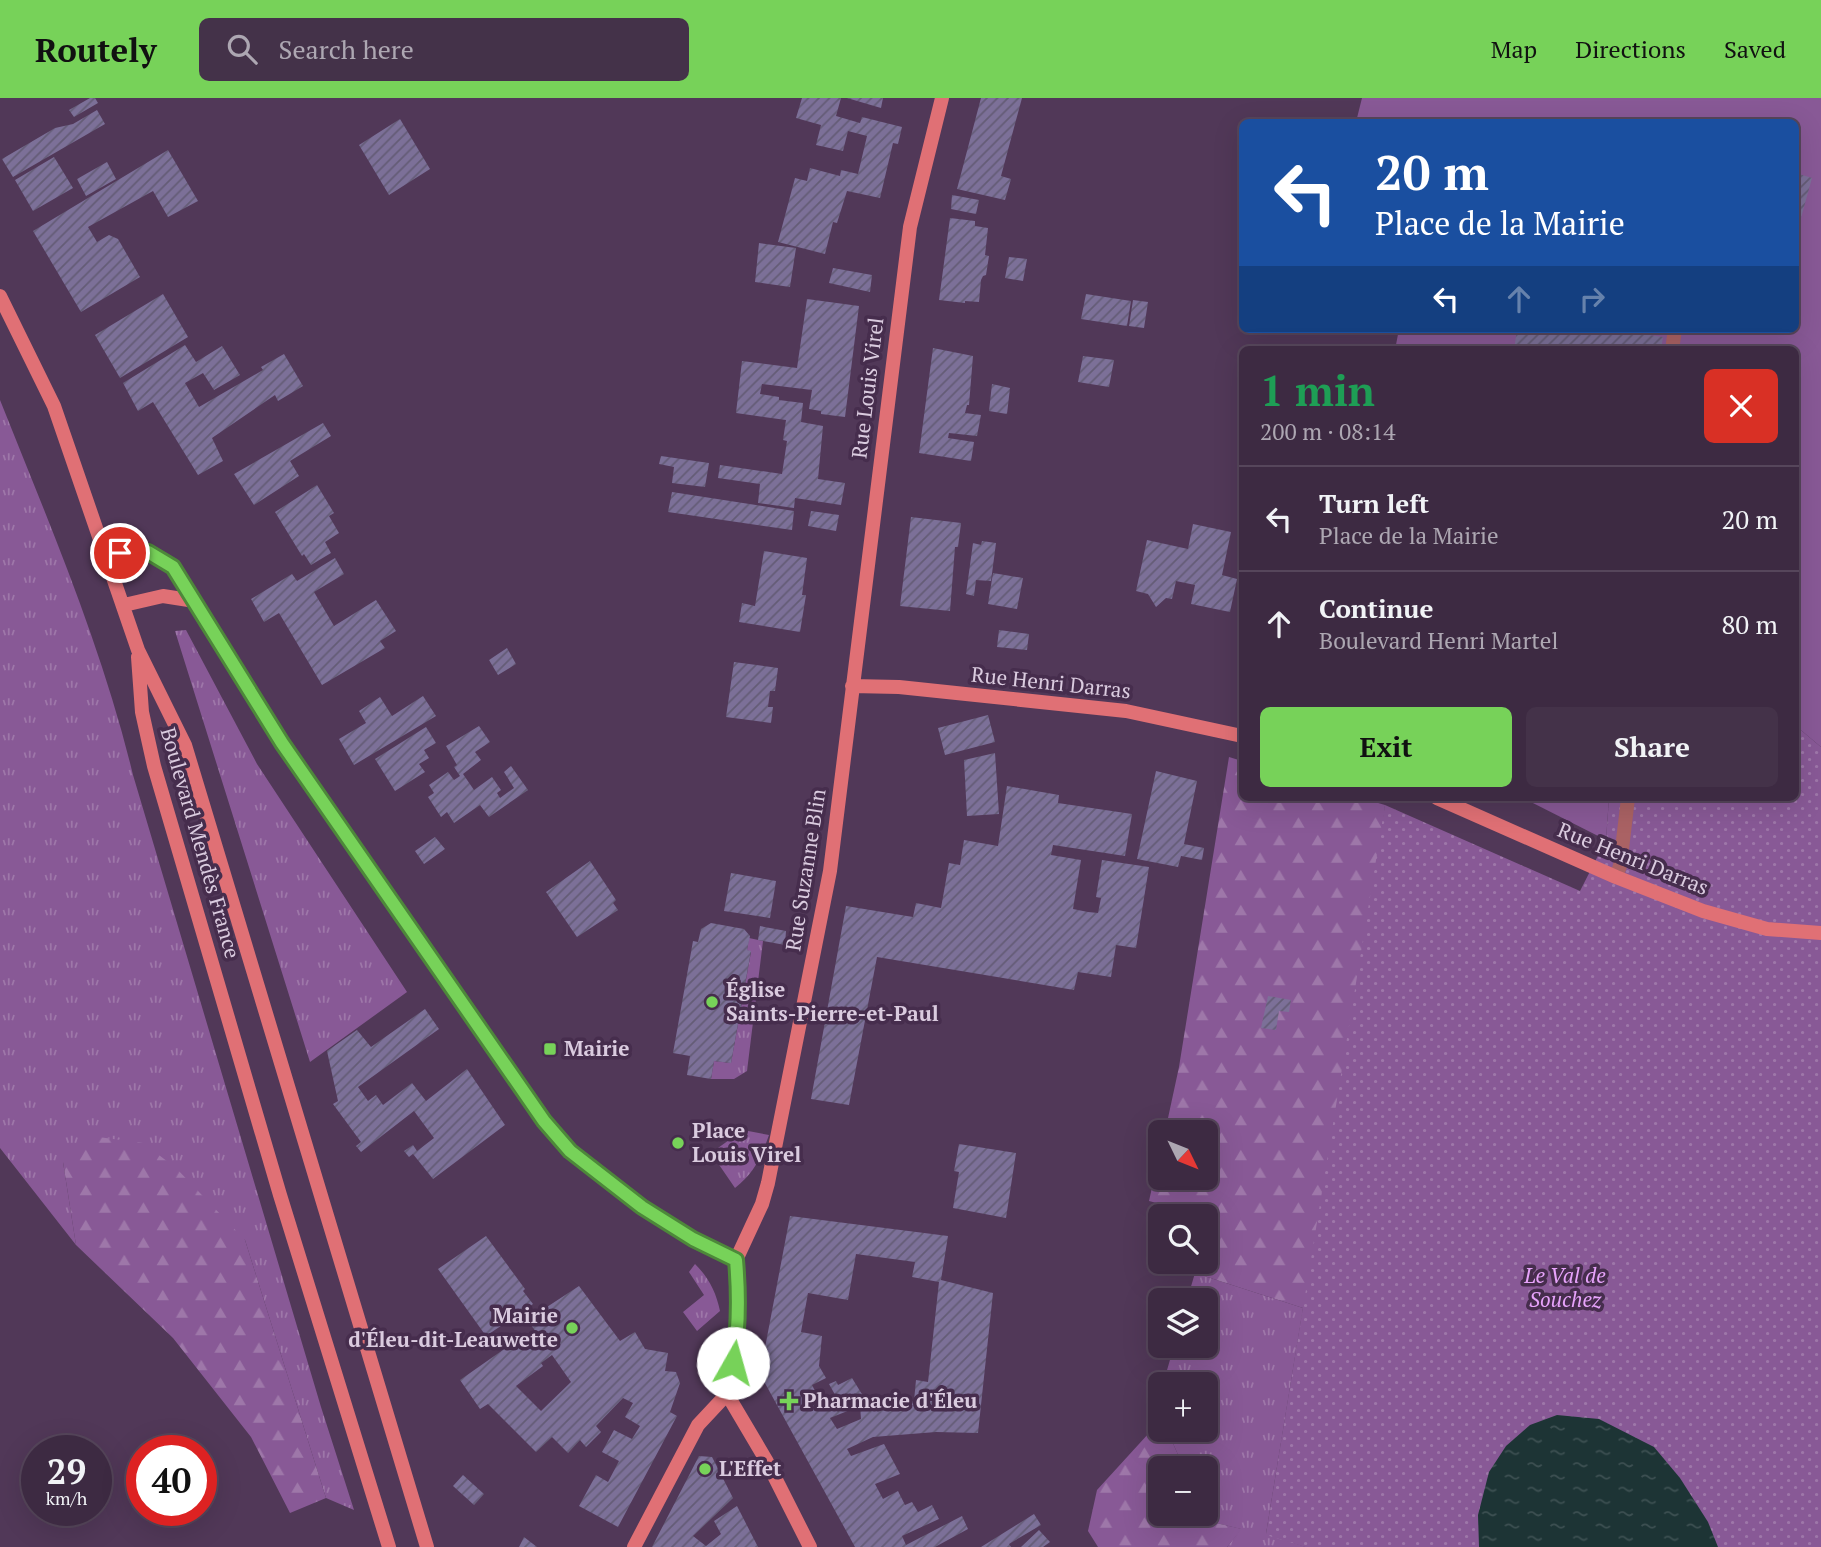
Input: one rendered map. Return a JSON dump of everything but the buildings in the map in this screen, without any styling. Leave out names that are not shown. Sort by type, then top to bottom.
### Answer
[{"type":"street","name":"Rue Louis Virel","points":[[852,685],[910,227],[942,98]]},
{"type":"street","points":[[0,296],[54,405],[138,650]]},
{"type":"street","points":[[106,555],[148,552],[173,567],[282,743],[544,1121],[570,1151],[642,1207],[693,1239],[736,1260],[739,1293],[737,1342],[727,1394],[698,1425],[634,1547]]},
{"type":"street","points":[[124,605],[163,596],[195,601]]},
{"type":"street","name":"Boulevard Mendès France","points":[[138,650],[142,712],[153,766],[280,1195],[389,1547]]},
{"type":"street","name":"Boulevard Mendès France","points":[[138,650],[185,745],[427,1547]]},
{"type":"street","name":"Rue Henri Darras","points":[[852,685],[899,687],[1126,711],[1239,735]]},
{"type":"street","name":"Rue Suzanne Blin","points":[[736,1260],[762,1204],[768,1183],[831,871],[852,685]]},
{"type":"street","name":"Rue Henri Darras","points":[[1444,801],[1616,877],[1703,911],[1767,929],[1821,933]]},
{"type":"street","points":[[727,1394],[766,1460],[810,1547]]},
{"type":"lane","points":[[1616,877],[1620,866],[1628,801]]},
{"type":"green space","points":[[1362,98],[1821,98],[1821,747],[1799,729],[1799,346],[1396,346],[1398,333],[1799,333],[1799,119],[1357,119]]},
{"type":"green space","points":[[0,400],[73,585],[106,679],[321,1407],[354,1510],[326,1498],[245,1240],[63,1162],[76,1245],[0,1148]]},
{"type":"green space","points":[[186,630],[257,764],[407,992],[310,1062],[175,631]]},
{"type":"green space","name":"Le Val de Souchez","points":[[1799,729],[1821,747],[1821,1547],[1306,1547],[1266,1535],[1385,805],[1580,891],[1606,840],[1609,801],[1799,801]]},
{"type":"green space","points":[[1229,757],[1239,760],[1239,801],[1371,801],[1385,805],[1306,1547],[1266,1535],[1303,1308],[1198,1274],[1218,1274],[1218,1204],[1161,1204],[1149,1201],[1151,1190],[1218,1190],[1218,1120],[1168,1120],[1179,1067]]},
{"type":"green space","points":[[1529,801],[1609,801],[1606,840]]},
{"type":"green space","points":[[749,938],[763,941],[747,1071],[734,1079],[711,1079],[714,1061],[731,1063],[751,952],[747,950]]},
{"type":"green space","points":[[743,1130],[769,1135],[756,1164],[735,1188],[711,1153]]},
{"type":"green space","points":[[91,1136],[143,1143],[176,1168],[245,1240],[326,1498],[290,1513],[251,1437],[173,1338],[76,1245],[63,1162]]},
{"type":"green space","points":[[695,1264],[711,1286],[720,1311],[697,1331],[683,1312],[704,1295],[689,1272]]},
{"type":"green space","points":[[1195,1274],[1198,1274],[1303,1308],[1266,1534],[1306,1547],[1227,1547],[1241,1529],[1218,1523],[1218,1456],[1179,1456],[1172,1442],[1218,1442],[1218,1372],[1166,1372],[1171,1358],[1218,1358],[1218,1288],[1191,1288]]},
{"type":"green space","points":[[1148,1434],[1148,1442],[1172,1442],[1179,1456],[1148,1456],[1148,1526],[1218,1526],[1218,1523],[1242,1529],[1227,1547],[1098,1547],[1088,1531],[1097,1490]]},
{"type":"water","points":[[1557,1415],[1599,1419],[1654,1447],[1680,1478],[1708,1522],[1718,1547],[1479,1547],[1478,1515],[1489,1472],[1506,1446],[1530,1425]]},
{"type":"place","name":"Église Saints-Pierre-et-Paul","points":[[712,1002]]},
{"type":"place","name":"Mairie","points":[[550,1049]]},
{"type":"place","name":"Place Louis Virel","points":[[678,1143]]},
{"type":"place","name":"Mairie d'Éleu-dit-Leauwette","points":[[572,1328]]},
{"type":"place","name":"Pharmacie d'Éleu","points":[[789,1401]]},
{"type":"place","name":"L'Effet","points":[[705,1469]]},
{"type":"route","points":[[120,553],[148,552],[173,567],[282,743],[544,1121],[570,1151],[642,1207],[693,1239],[736,1260],[739,1293],[737,1342],[733,1363]]}]
